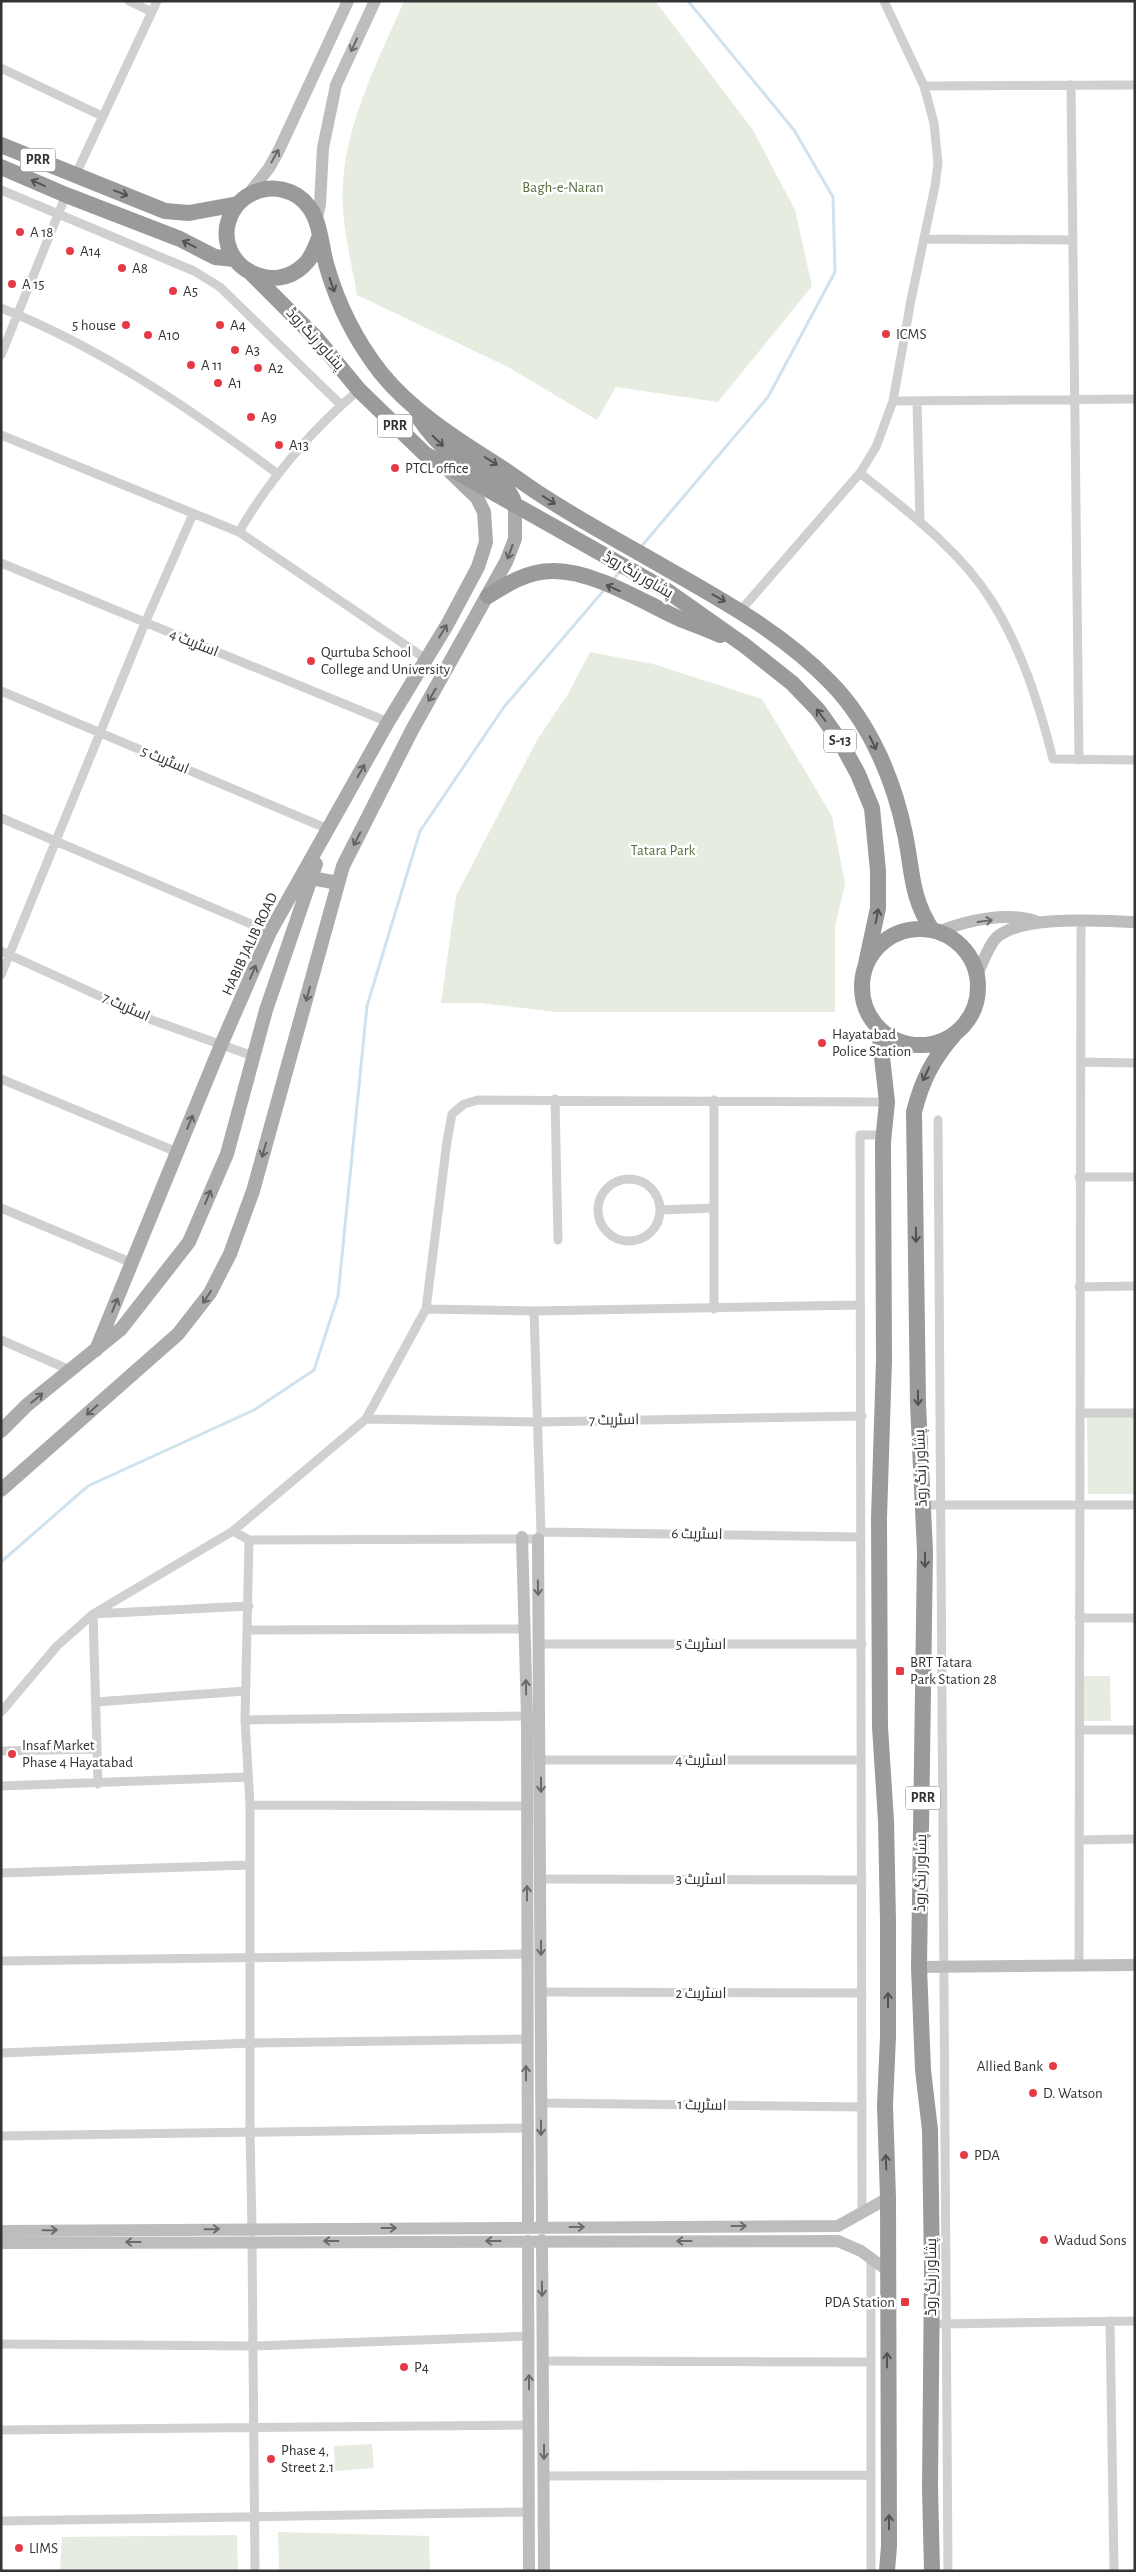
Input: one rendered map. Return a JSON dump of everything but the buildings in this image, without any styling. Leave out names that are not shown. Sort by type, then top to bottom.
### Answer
[{"type":"highway","name":"PRR","points":[[1,145],[75,176],[165,210],[189,213],[242,200]]},
{"type":"highway","name":"PRR","points":[[1,167],[66,196],[180,239],[216,257],[234,258]]},
{"type":"highway","points":[[269,188],[292,192],[310,208],[318,230],[314,253],[298,271],[275,279],[252,274],[234,258],[227,236],[230,219],[242,200],[269,188]]},
{"type":"highway","name":"پشاور رنگ روڈ","points":[[318,230],[334,291],[356,334],[380,372],[409,402],[468,447],[581,519],[740,610],[809,662],[834,685],[868,732],[891,784],[906,836],[913,890],[917,904],[935,931]]},
{"type":"highway","name":"پشاور رنگ روڈ","points":[[252,274],[317,340],[359,390],[419,449],[444,466],[666,590],[744,645],[792,683],[818,710],[840,741],[858,774],[872,808],[878,870],[878,908],[866,964]]},
{"type":"highway","points":[[409,402],[429,432],[443,446],[455,456],[503,483],[512,493],[515,504]]},
{"type":"highway","points":[[488,596],[514,581],[552,571],[580,575],[744,645]]},
{"type":"highway","points":[[912,930],[935,931],[959,944],[974,964],[978,992],[974,1009],[966,1023],[954,1035],[940,1042],[924,1046],[908,1045],[893,1040],[879,1030],[870,1019],[861,992],[866,964],[872,952],[893,935],[912,930]]},
{"type":"highway","name":"PRR","points":[[879,1030],[887,1102],[883,1135],[884,1360],[879,1518],[880,1707],[888,1920],[888,2036],[885,2105],[888,2198],[889,2546],[886,2571]]},
{"type":"highway","name":"پشاور رنگ روڈ","points":[[932,2571],[930,2542],[939,2324],[930,2130],[923,2070],[919,1967],[924,1756],[925,1551],[918,1404],[914,1112],[921,1085],[930,1066],[954,1035]]},
{"type":"highway","points":[[923,2571],[930,2542]]},
{"type":"highway","points":[[889,2546],[897,2571]]},
{"type":"main road","name":"HABIB JALIB ROAD","points":[[1,1431],[27,1405],[96,1350],[270,932],[388,722],[467,590],[478,567],[486,542],[486,522],[482,506],[444,466]]},
{"type":"main road","points":[[1,1490],[178,1334],[210,1293],[230,1254],[253,1191],[343,866],[412,730],[506,562],[515,539],[515,504]]},
{"type":"main road","points":[[96,1350],[121,1330],[134,1315],[189,1242],[227,1154],[266,1010],[328,829]]},
{"type":"main road","points":[[311,878],[338,883]]},
{"type":"street","points":[[130,1],[152,12]]},
{"type":"street","points":[[75,176],[157,1]]},
{"type":"street","points":[[242,200],[269,168],[279,150],[348,1]]},
{"type":"street","points":[[318,230],[323,148],[336,85],[375,1]]},
{"type":"street","points":[[740,610],[860,473],[876,447],[894,401],[938,164],[934,123],[924,86],[884,1]]},
{"type":"street","points":[[1,68],[102,116]]},
{"type":"street","points":[[1071,84],[1079,760]]},
{"type":"street","points":[[924,86],[1135,85]]},
{"type":"street","points":[[1,190],[194,271],[220,287],[341,405]]},
{"type":"street","points":[[1,355],[19,315],[66,196]]},
{"type":"street","points":[[924,240],[1073,240]]},
{"type":"street","points":[[1,308],[95,352],[160,390],[278,474]]},
{"type":"street","points":[[239,532],[256,502],[278,474],[341,405],[359,390]]},
{"type":"street","points":[[894,401],[1135,399]]},
{"type":"street","points":[[917,400],[920,522]]},
{"type":"street","points":[[1,436],[239,532],[426,659]]},
{"type":"street","points":[[860,473],[920,522],[951,551],[991,600],[1024,663],[1053,759],[1135,760]]},
{"type":"street","points":[[1,975],[5,953],[57,841],[145,623],[193,514]]},
{"type":"street","name":"اسٹریٹ 4","points":[[1,563],[388,722]]},
{"type":"street","name":"اسٹریٹ 5","points":[[1,692],[328,829]]},
{"type":"street","points":[[1,818],[270,932]]},
{"type":"street","points":[[935,931],[1001,918],[1025,917],[1038,922]]},
{"type":"street","points":[[1079,1965],[1079,1177],[1081,921]]},
{"type":"street","points":[[977,976],[989,948],[996,938],[1008,931],[1038,922],[1135,922]]},
{"type":"street","name":"اسٹریٹ 7","points":[[5,953],[152,1020],[253,1056]]},
{"type":"street","points":[[1080,1062],[1135,1063]]},
{"type":"street","points":[[1,1079],[177,1152]]},
{"type":"street","points":[[1,1712],[57,1646],[93,1614],[232,1531],[366,1419],[426,1309],[452,1114],[464,1104],[478,1100],[554,1099],[887,1102]]},
{"type":"street","points":[[554,1099],[558,1240]]},
{"type":"street","points":[[714,1100],[714,1309]]},
{"type":"street","points":[[938,1120],[944,1858],[939,2324],[948,2571]]},
{"type":"street","points":[[862,2213],[860,1135],[883,1135]]},
{"type":"street","points":[[1079,1177],[1135,1177]]},
{"type":"street","points":[[628,1179],[647,1185],[654,1192],[660,1210],[659,1221],[653,1230],[646,1237],[636,1241],[620,1240],[607,1232],[598,1214],[602,1194],[613,1184],[628,1179]]},
{"type":"street","points":[[1,1208],[132,1263]]},
{"type":"street","points":[[660,1210],[714,1208]]},
{"type":"street","points":[[1079,1287],[1135,1286]]},
{"type":"street","points":[[426,1309],[534,1311],[860,1306]]},
{"type":"street","points":[[534,1311],[540,1536],[544,2571]]},
{"type":"street","points":[[1,1340],[70,1370]]},
{"type":"street","points":[[1080,1413],[1135,1413]]},
{"type":"street","name":"اسٹریٹ 7","points":[[366,1419],[538,1422],[862,1416]]},
{"type":"street","points":[[923,1505],[1135,1505]]},
{"type":"street","points":[[232,1531],[249,1540],[245,1720],[250,1805],[250,2131],[252,2228]]},
{"type":"street","name":"اسٹریٹ 6","points":[[249,1540],[540,1536],[860,1537]]},
{"type":"street","points":[[522,1537],[527,1716],[526,2039],[528,2227]]},
{"type":"street","points":[[93,1614],[249,1606]]},
{"type":"street","points":[[93,1614],[98,1784]]},
{"type":"street","points":[[1079,1618],[1135,1618]]},
{"type":"street","points":[[247,1630],[525,1629]]},
{"type":"street","name":"اسٹریٹ 5","points":[[539,1644],[862,1644]]},
{"type":"street","points":[[96,1702],[245,1691]]},
{"type":"street","points":[[245,1720],[527,1716]]},
{"type":"street","points":[[1079,1730],[1135,1730]]},
{"type":"street","points":[[1,1751],[97,1749]]},
{"type":"street","name":"اسٹریٹ 4","points":[[541,1760],[861,1760]]},
{"type":"street","points":[[1,1786],[98,1784],[248,1777]]},
{"type":"street","points":[[250,1805],[527,1806]]},
{"type":"street","points":[[527,1834],[541,1834]]},
{"type":"street","points":[[1079,1840],[1135,1839]]},
{"type":"street","points":[[1,1872],[249,1866]]},
{"type":"street","name":"اسٹریٹ 3","points":[[541,1879],[862,1880]]},
{"type":"street","points":[[1,1961],[527,1954]]},
{"type":"street","points":[[919,1967],[1135,1965]]},
{"type":"street","name":"اسٹریٹ 2","points":[[541,1992],[862,1994]]},
{"type":"street","points":[[1,2053],[251,2042],[526,2039]]},
{"type":"street","name":"اسٹریٹ 1","points":[[541,2104],[862,2107]]},
{"type":"street","points":[[1,2136],[527,2128]]},
{"type":"street","points":[[1,2231],[168,2235],[252,2241],[528,2241],[542,2234],[838,2226],[888,2198]]},
{"type":"street","points":[[1,2243],[168,2235],[252,2228],[528,2227],[542,2234],[838,2241],[887,2270]]},
{"type":"street","points":[[252,2241],[255,2571]]},
{"type":"street","points":[[528,2241],[529,2571]]},
{"type":"street","points":[[871,2259],[871,2571]]},
{"type":"street","points":[[1110,2321],[1114,2571]]},
{"type":"street","points":[[939,2324],[1135,2321]]},
{"type":"street","points":[[1,2344],[252,2346],[529,2336]]},
{"type":"street","points":[[544,2361],[872,2362]]},
{"type":"street","points":[[1,2430],[529,2425]]},
{"type":"street","points":[[544,2476],[871,2474]]},
{"type":"street","points":[[1,2521],[528,2512]]},
{"type":"green space","name":"Bagh-e-Naran","points":[[404,1],[655,1],[753,130],[795,210],[812,286],[718,402],[616,387],[597,420],[508,367],[357,295],[343,210],[342,195],[346,157],[351,134],[366,89]]},
{"type":"green space","name":"Tatara Park","points":[[590,652],[653,664],[762,699],[832,816],[845,884],[835,926],[835,1012],[557,1012],[481,1003],[441,1003],[456,896],[537,740],[568,694]]},
{"type":"green space","points":[[1135,1416],[1135,1494],[1088,1494],[1087,1417]]},
{"type":"green space","points":[[1082,1676],[1110,1676],[1111,1721],[1083,1721]]},
{"type":"green space","points":[[372,2444],[374,2468],[335,2471],[334,2446]]},
{"type":"green space","points":[[278,2532],[429,2536],[430,2571],[279,2571]]},
{"type":"green space","points":[[237,2535],[238,2571],[60,2571],[62,2537]]},
{"type":"waterway","points":[[640,548],[768,397],[835,272],[833,197],[794,130],[688,1]]},
{"type":"waterway","points":[[612,581],[621,570]]},
{"type":"waterway","points":[[1,1562],[88,1486],[254,1410],[314,1370],[338,1296],[367,1006],[420,831],[504,707],[605,589]]},
{"type":"place","name":"A 18","points":[[20,232]]},
{"type":"place","name":"A14","points":[[70,251]]},
{"type":"place","name":"A8","points":[[122,268]]},
{"type":"place","name":"A 15","points":[[12,284]]},
{"type":"place","name":"A5","points":[[173,291]]},
{"type":"place","name":"5 house","points":[[126,325]]},
{"type":"place","name":"A4","points":[[220,325]]},
{"type":"place","name":"ICMS","points":[[886,334]]},
{"type":"place","name":"A10","points":[[148,335]]},
{"type":"place","name":"A3","points":[[235,350]]},
{"type":"place","name":"A 11","points":[[191,365]]},
{"type":"place","name":"A2","points":[[258,368]]},
{"type":"place","name":"A1","points":[[218,383]]},
{"type":"place","name":"A9","points":[[251,417]]},
{"type":"place","name":"A13","points":[[279,445]]},
{"type":"place","name":"PTCL office","points":[[395,468]]},
{"type":"place","name":"Qurtuba School College and University","points":[[311,661]]},
{"type":"place","name":"Hayatabad Police Station","points":[[822,1043]]},
{"type":"place","name":"BRT Tatara Park Station 28","points":[[900,1671]]},
{"type":"place","name":"Insaf Market Phase 4 Hayatabad","points":[[12,1754]]},
{"type":"place","name":"Allied Bank","points":[[1053,2066]]},
{"type":"place","name":"D. Watson","points":[[1033,2093]]},
{"type":"place","name":"PDA","points":[[964,2155]]},
{"type":"place","name":"Wadud Sons","points":[[1044,2240]]},
{"type":"place","name":"PDA Station","points":[[905,2302]]},
{"type":"place","name":"P4","points":[[404,2367]]},
{"type":"place","name":"Phase 4, Street 2.1","points":[[271,2459]]},
{"type":"place","name":"LIMS","points":[[19,2548]]}]
